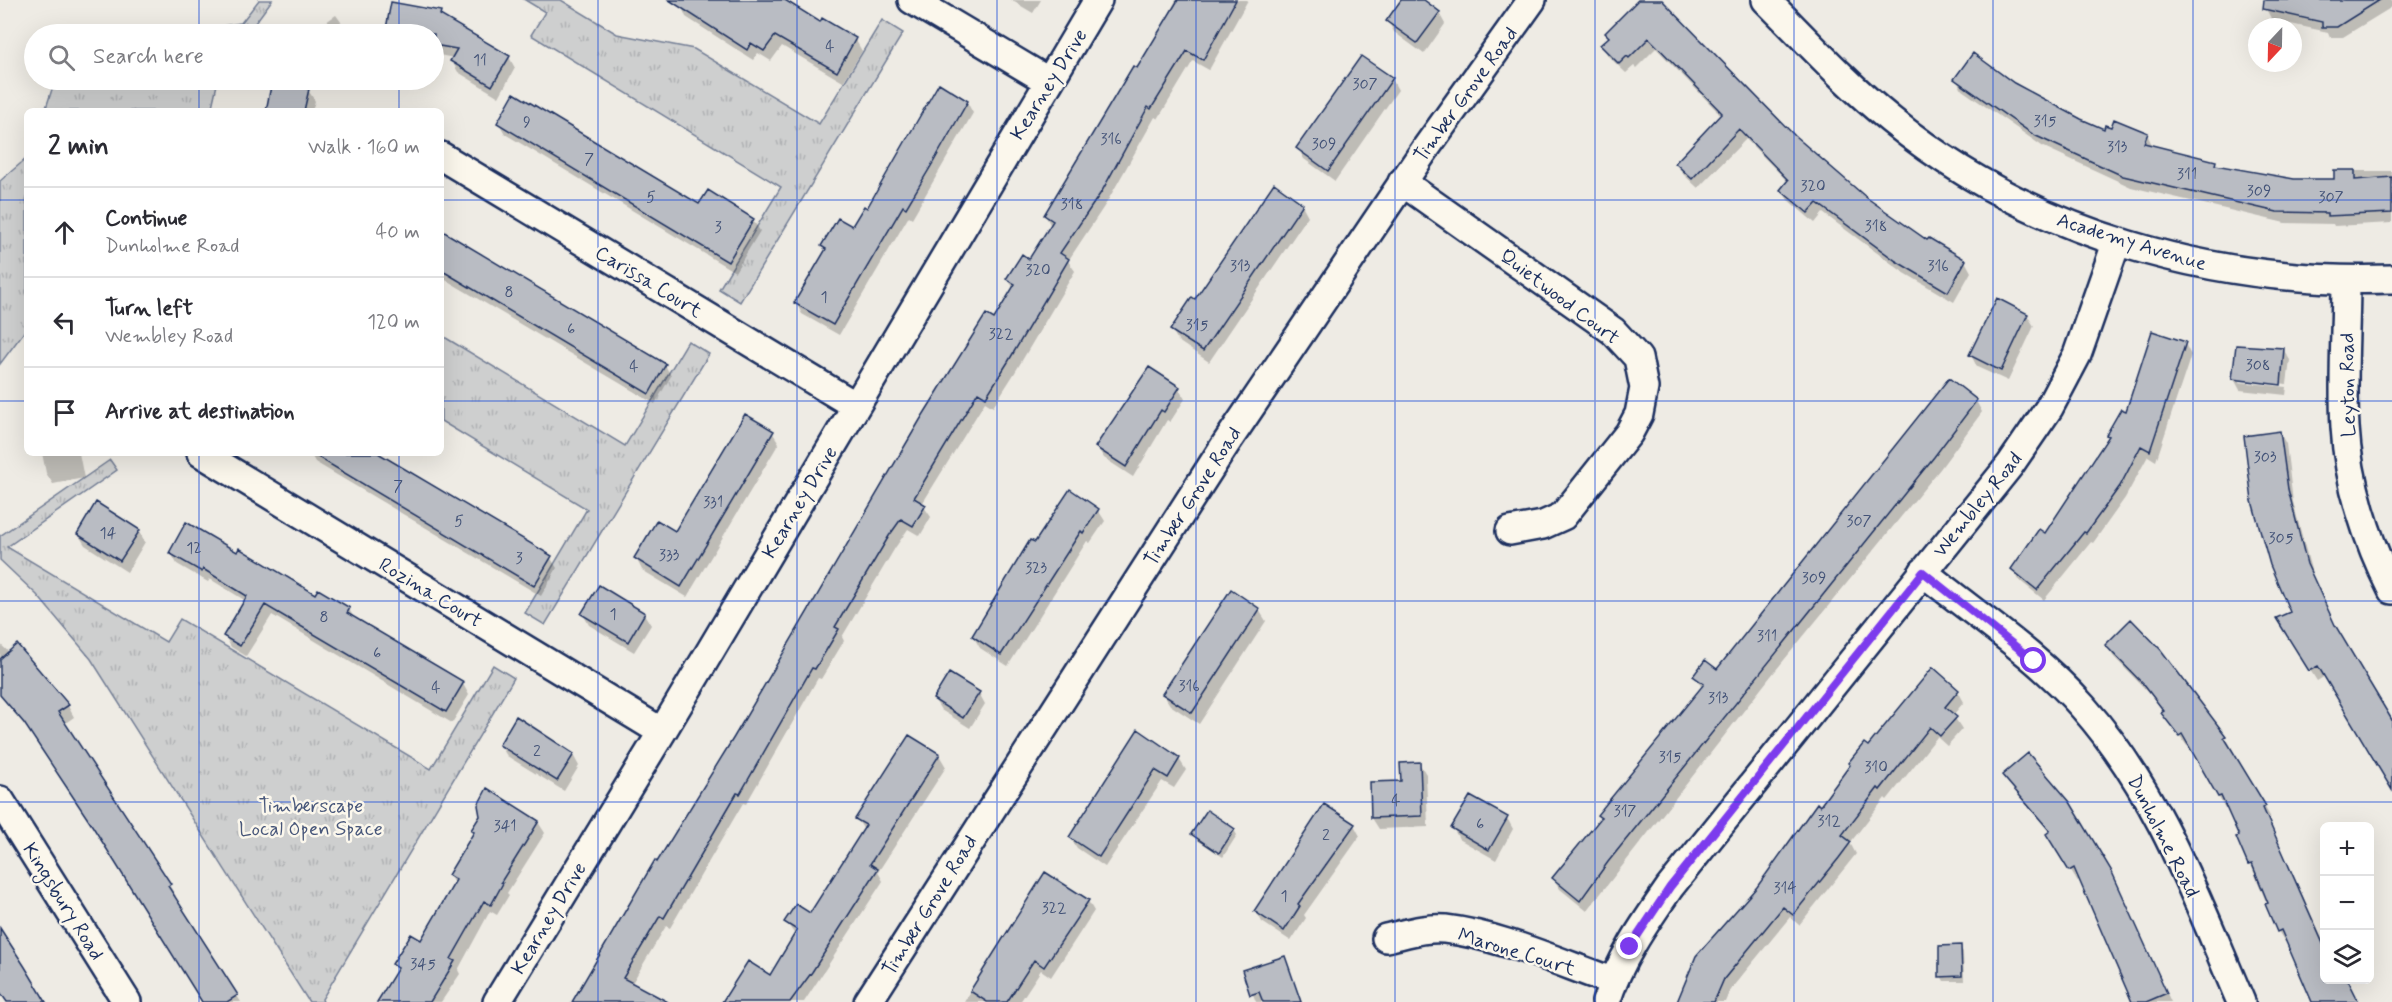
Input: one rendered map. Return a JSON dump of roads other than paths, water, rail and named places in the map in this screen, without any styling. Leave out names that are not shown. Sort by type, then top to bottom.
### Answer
[{"type":"street","points":[[912,0],[1048,81]]},
{"type":"street","name":"Kearney Drive","points":[[497,1002],[662,732],[1098,0]]},
{"type":"street","name":"Timber Grove Road","points":[[868,1002],[1225,445],[1402,182],[1532,0]]},
{"type":"street","name":"Academy Avenue","points":[[1766,0],[1830,64],[1891,120],[1945,160],[2054,218],[2117,241],[2202,265],[2280,277],[2346,280],[2392,279]]},
{"type":"street","name":"Carissa Court","points":[[444,158],[856,406]]},
{"type":"street","name":"Quietwood Court","points":[[1402,182],[1613,331],[1638,358],[1644,388],[1639,414],[1629,433],[1563,516],[1543,525],[1510,531]]},
{"type":"street","name":"Wembley Road","points":[[1609,992],[1630,947],[1670,887],[2010,465],[2049,408],[2077,355],[2117,241]]},
{"type":"street","name":"Leyton Road","points":[[2346,280],[2345,428],[2358,498],[2379,564],[2392,590]]},
{"type":"street","name":"Rozina Court","points":[[206,456],[662,732]]},
{"type":"street","name":"Dunholme Road","points":[[1923,572],[2034,661],[2082,706],[2118,750],[2149,797],[2241,1002]]},
{"type":"street","name":"Kingsbury Road","points":[[0,800],[127,1002]]},
{"type":"street","name":"Marone Court","points":[[1386,938],[1419,930],[1443,929],[1488,938],[1609,992]]},
{"type":"park label","name":"Timberscape Local Open Space","points":[[311,816]]}]
